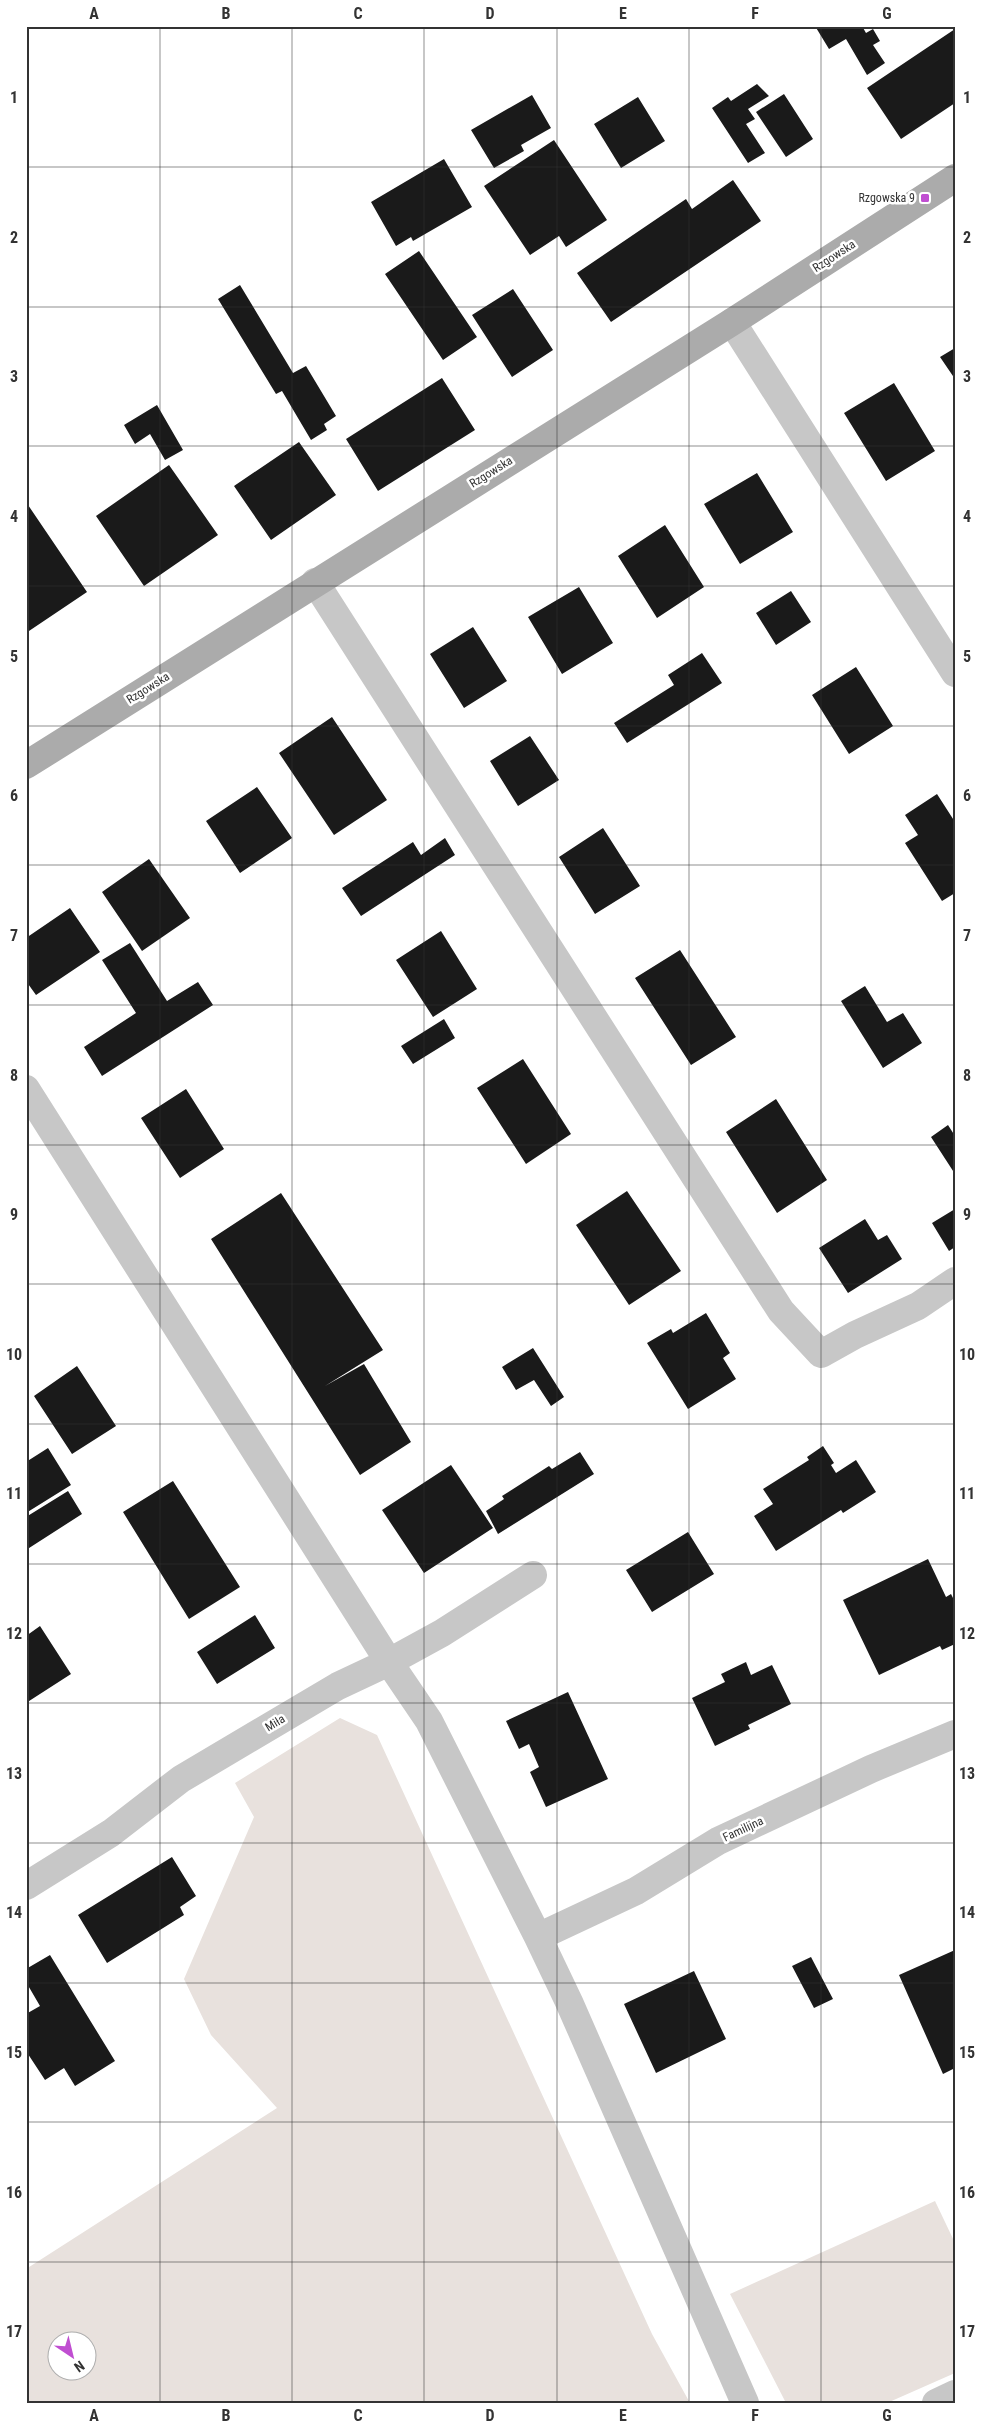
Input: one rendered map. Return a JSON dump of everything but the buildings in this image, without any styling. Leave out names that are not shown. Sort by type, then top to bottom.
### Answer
[{"type":"main road","name":"Rzgowska","points":[[26,765],[732,322],[955,178]]},
{"type":"street","points":[[732,322],[955,673]]},
{"type":"street","points":[[316,582],[781,1311],[801,1335],[822,1354],[855,1335],[918,1306],[955,1281]]},
{"type":"street","points":[[26,1090],[389,1662],[430,1721],[538,1936],[745,2403]]},
{"type":"street","name":"Miła","points":[[26,1886],[111,1833],[181,1779],[338,1686],[389,1662],[442,1633],[533,1575]]},
{"type":"street","name":"Familijna","points":[[538,1936],[636,1891],[718,1841],[870,1769],[955,1734]]},
{"type":"street","points":[[936,2403],[955,2394]]},
{"type":"shaded area","points":[[340,1718],[377,1735],[652,2334],[690,2403],[26,2403],[26,2269],[277,2108],[211,2035],[184,1979],[254,1817],[235,1783]]},
{"type":"shaded area","points":[[935,2201],[955,2243],[955,2373],[887,2403],[786,2403],[730,2294]]},
{"type":"place","name":"Rzgowska 9","points":[[925,198]]}]
